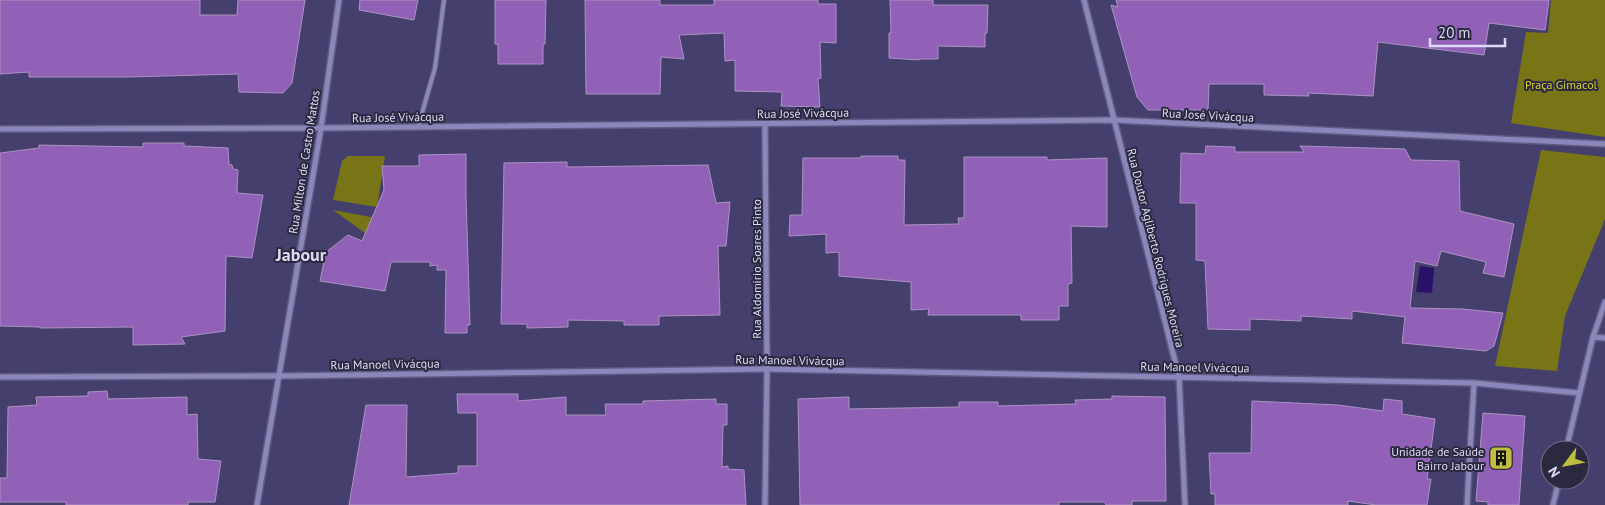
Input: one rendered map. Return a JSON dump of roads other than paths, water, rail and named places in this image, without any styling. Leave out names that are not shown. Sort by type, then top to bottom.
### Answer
[{"type":"street","name":"Rua Milton de Castro Mattos","points":[[257,505],[321,128],[339,0]]},
{"type":"street","name":"Rua Doutor Agliberto Rodrigues Moreira","points":[[1084,0],[1178,377],[1185,505]]},
{"type":"street","name":"Rua José Vivácqua","points":[[0,129],[321,128],[1114,120],[1605,144]]},
{"type":"street","name":"Rua Aldomirio Soares Pinto","points":[[765,124],[767,369],[765,505]]},
{"type":"street","points":[[1568,440],[1593,337],[1605,302]]},
{"type":"street","points":[[1593,337],[1605,338]]},
{"type":"street","name":"Rua Manoel Vivácqua","points":[[0,377],[278,376],[767,369],[1474,383],[1579,392]]},
{"type":"street","points":[[1467,505],[1474,383]]},
{"type":"street","points":[[1553,505],[1557,490]]},
{"type":"lane","points":[[418,127],[435,68],[444,0]]},
{"type":"place","name":"Unidade de Saúde Bairro Jabour","points":[[1501,458]]},
{"type":"district","name":"Jabour","points":[[301,254]]},
{"type":"park label","name":"Praça Gimacol","points":[[1561,84]]}]
